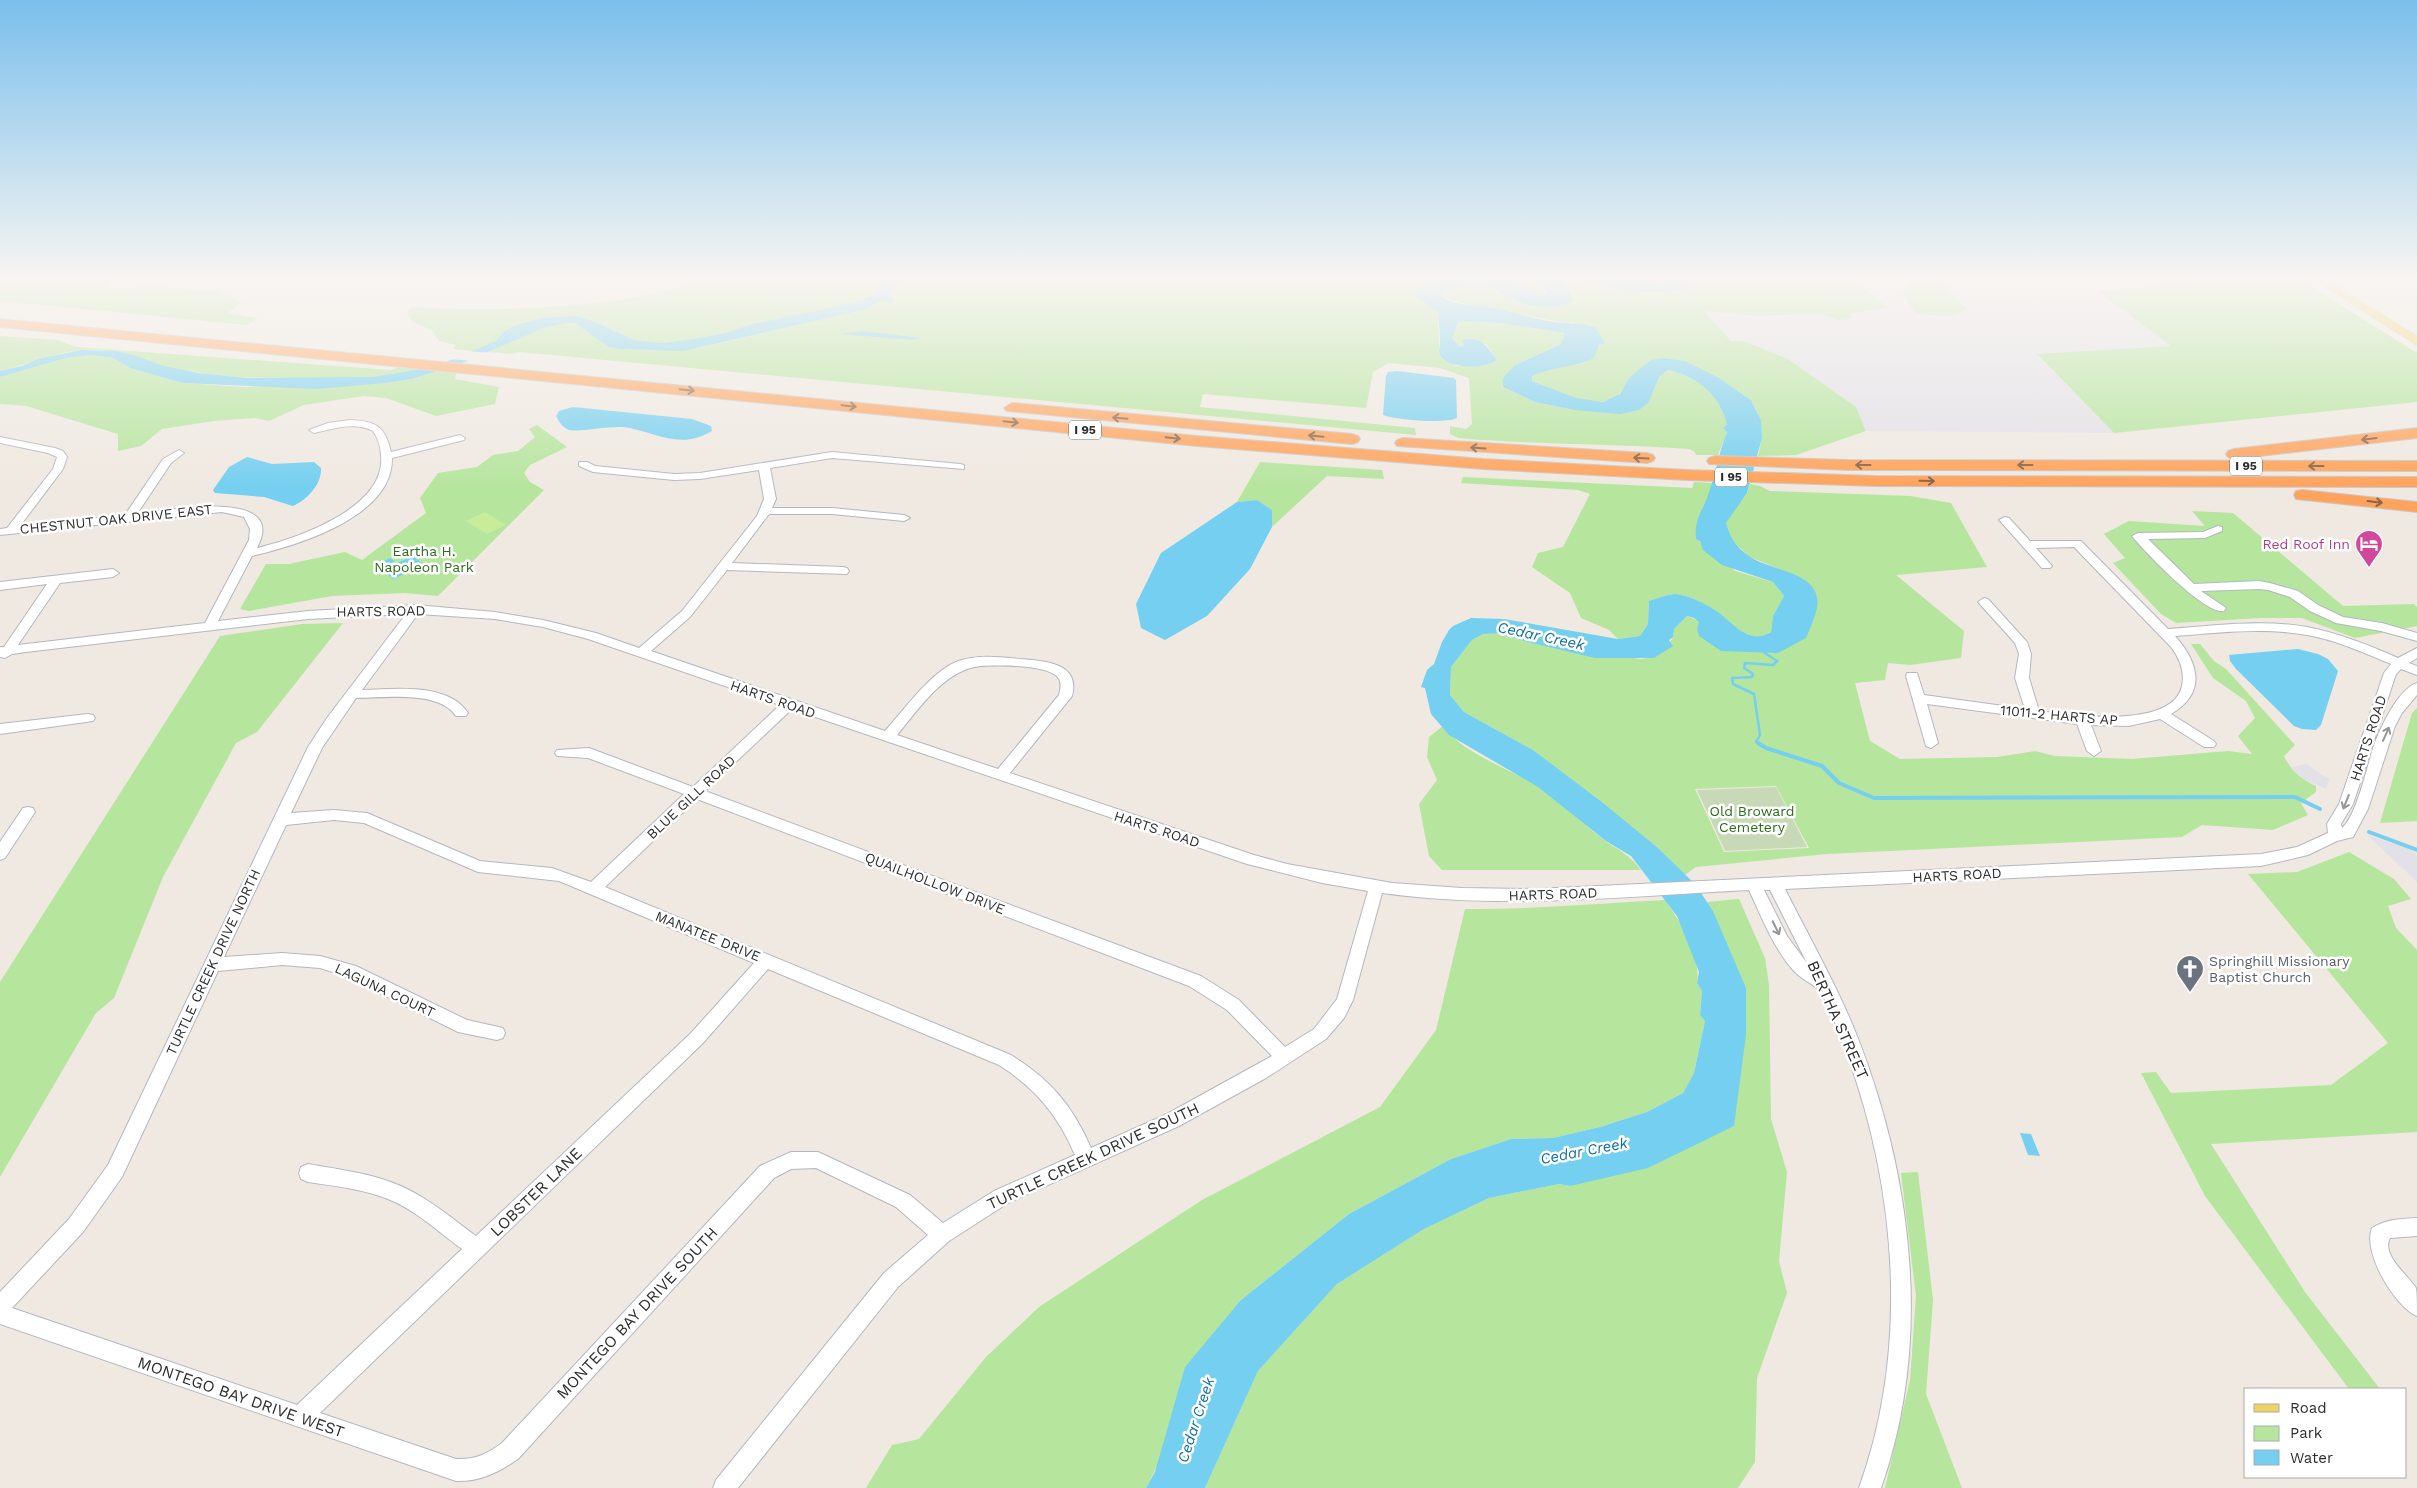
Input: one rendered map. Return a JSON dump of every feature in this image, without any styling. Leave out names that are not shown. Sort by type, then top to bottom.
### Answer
[{"type":"highway","name":"I 95","points":[[269,349],[1281,449],[1492,464],[1689,468],[2099,482],[2417,482]]},
{"type":"highway","name":"I 95","points":[[402,349],[1368,441],[1689,468]]},
{"type":"highway","points":[[2074,466],[2242,453],[2417,433]]},
{"type":"highway","name":"I 95","points":[[1773,471],[2074,466],[2417,466]]},
{"type":"highway","points":[[2099,482],[2328,497],[2417,507]]},
{"type":"street","points":[[209,626],[249,553],[296,541],[345,516],[378,488],[388,468],[388,456],[381,433],[369,426],[347,424],[314,430]]},
{"type":"street","points":[[388,456],[460,438]]},
{"type":"street","points":[[0,440],[52,450],[59,453],[62,458],[58,469],[5,531]]},
{"type":"street","points":[[129,518],[168,461],[179,453]]},
{"type":"street","points":[[583,464],[593,469],[674,477],[700,476],[832,455],[960,467]]},
{"type":"street","points":[[641,653],[686,614],[766,511],[769,493],[764,466]]},
{"type":"street","name":"CHESTNUT OAK DRIVE EAST","points":[[5,531],[217,508],[240,511],[249,516],[255,523],[257,531],[249,553]]},
{"type":"street","points":[[766,511],[832,511],[904,518]]},
{"type":"street","points":[[2005,520],[2046,566]]},
{"type":"street","points":[[2218,529],[2205,534],[2138,536],[2190,588],[2207,602],[2220,608]]},
{"type":"street","name":"11011-2 HARTS AP","points":[[1919,699],[2082,720],[2129,721],[2162,714],[2180,702],[2186,694],[2190,684],[2188,665],[2165,633],[2077,543],[2027,545]]},
{"type":"street","points":[[723,566],[843,571]]},
{"type":"street","points":[[0,586],[113,573]]},
{"type":"street","points":[[2,654],[56,580]]},
{"type":"street","points":[[2190,588],[2259,585],[2270,587],[2294,594],[2314,608],[2340,620],[2382,627],[2417,637]]},
{"type":"street","points":[[1984,602],[2021,642],[2025,654],[2022,678],[2034,714]]},
{"type":"street","name":"HARTS ROAD","points":[[2,654],[322,613],[416,609],[483,613],[530,620],[565,628],[641,653],[1252,860],[1316,877],[1376,888],[1451,895],[1497,896],[2261,860],[2307,850],[2335,834],[2348,833],[2362,806],[2384,735],[2407,695],[2417,687]]},
{"type":"street","name":"TURTLE CREEK DRIVE NORTH","points":[[0,1306],[70,1235],[102,1193],[115,1171],[315,747],[416,609]]},
{"type":"street","points":[[2165,633],[2260,628],[2292,630],[2326,636],[2417,671]]},
{"type":"street","points":[[2399,632],[2417,651]]},
{"type":"street","name":"HARTS ROAD","points":[[2335,834],[2334,824],[2346,804],[2390,673],[2399,663],[2417,651]]},
{"type":"street","points":[[887,737],[946,674],[959,665],[976,662],[1045,665],[1056,668],[1063,674],[1068,688],[1065,696],[1000,776]]},
{"type":"street","points":[[1912,676],[1931,743]]},
{"type":"street","points":[[352,694],[419,695],[437,698],[452,702],[461,713]]},
{"type":"street","name":"BLUE GILL ROAD","points":[[593,889],[789,704]]},
{"type":"street","points":[[2162,714],[2209,744]]},
{"type":"street","points":[[0,729],[88,718]]},
{"type":"street","points":[[2082,720],[2094,751]]},
{"type":"street","points":[[2365,747],[2379,753]]},
{"type":"street","name":"QUAILHOLLOW DRIVE","points":[[562,753],[589,753],[1195,981],[1216,991],[1238,1007],[1284,1058]]},
{"type":"street","points":[[0,854],[28,812]]},
{"type":"street","name":"MANATEE DRIVE","points":[[279,820],[326,815],[354,815],[366,818],[478,866],[504,870],[550,872],[1005,1060],[1038,1081],[1064,1111],[1086,1158]]},
{"type":"street","name":"BERTHA STREET","points":[[1774,883],[1849,1038],[1871,1098],[1885,1147],[1895,1197],[1901,1258],[1901,1337],[1892,1398],[1876,1473],[1870,1488]]},
{"type":"street","points":[[1754,884],[1785,947],[1810,978],[1824,985]]},
{"type":"street","name":"TURTLE CREEK DRIVE SOUTH","points":[[724,1488],[873,1300],[909,1262],[942,1236],[975,1212],[1000,1197],[1194,1110],[1284,1058],[1320,1034],[1338,1013],[1345,1000],[1376,888]]},
{"type":"street","name":"LAGUNA COURT","points":[[211,965],[274,959],[299,959],[320,962],[350,971],[464,1027],[497,1033]]},
{"type":"street","name":"LOBSTER LANE","points":[[300,1417],[697,1038],[766,960]]},
{"type":"street","name":"MONTEGO BAY DRIVE SOUTH","points":[[483,1468],[510,1451],[767,1172],[792,1159],[818,1160],[903,1201],[942,1236]]},
{"type":"street","points":[[308,1173],[358,1181],[392,1191],[417,1205],[477,1249]]},
{"type":"street","points":[[2417,1227],[2387,1229],[2379,1234],[2377,1242],[2385,1262],[2417,1306]]},
{"type":"street","name":"MONTEGO BAY DRIVE WEST","points":[[0,1314],[456,1470],[468,1471],[483,1468]]},
{"type":"shaded area","points":[[1757,349],[2120,349],[2037,355],[2114,433],[1866,431],[1856,407]]},
{"type":"shaded area","points":[[2307,764],[2322,775],[2330,778],[2326,789],[2303,779],[2291,767]]},
{"type":"shaded area","points":[[2367,835],[2409,849],[2417,856],[2417,882]]},
{"type":"green space","points":[[0,349],[109,349],[391,370],[400,367],[423,370],[359,378],[233,377],[158,365],[121,353],[102,350],[81,350],[0,371]]},
{"type":"green space","points":[[495,349],[1439,349],[1444,359],[1456,366],[1474,366],[1497,359],[1490,349],[1549,349],[1515,365],[1503,387],[1535,402],[1574,410],[1649,402],[1659,377],[1668,370],[1698,382],[1714,396],[1721,405],[1727,426],[1718,455],[1696,455],[1694,451],[1689,449],[1660,447],[1458,438],[1450,434],[1450,426],[1466,429],[1472,424],[1469,378],[1440,368],[1389,363],[1373,372],[1366,408],[1203,394],[1200,407],[1415,428],[1416,435],[519,352],[513,354],[489,352]]},
{"type":"green space","points":[[1595,349],[1764,349],[1788,359],[1856,407],[1866,431],[1796,455],[1758,456],[1761,428],[1758,414],[1751,401],[1730,386],[1685,361],[1629,378],[1618,395],[1608,400],[1597,402],[1574,398],[1531,381],[1532,375],[1543,370],[1584,363]]},
{"type":"green space","points":[[2113,349],[2411,349],[2417,353],[2417,402],[2114,433],[2037,354]]},
{"type":"green space","points":[[91,355],[113,358],[130,368],[183,383],[245,387],[385,383],[412,379],[437,371],[456,373],[455,379],[499,387],[495,404],[436,416],[386,398],[364,396],[304,405],[269,421],[255,418],[214,421],[162,429],[141,446],[118,451],[118,434],[26,406],[0,404],[0,377],[66,358]]},
{"type":"green space","name":"Eartha H. Napoleon Park","points":[[537,425],[567,447],[530,465],[524,473],[530,482],[544,490],[438,596],[405,593],[332,596],[249,611],[240,609],[266,564],[289,564],[345,552],[362,560],[426,513],[420,498],[438,473],[477,467],[493,455],[518,451],[535,437],[529,429]]},
{"type":"green space","points":[[1260,462],[1382,470],[1384,479],[1327,476],[1272,527],[1272,510],[1257,500],[1237,502]]},
{"type":"green space","points":[[1463,477],[1692,488],[1694,482],[1712,483],[1700,542],[1735,571],[1773,582],[1784,596],[1773,616],[1771,632],[1762,636],[1747,634],[1715,610],[1691,598],[1676,594],[1666,595],[1649,601],[1648,624],[1640,636],[1618,639],[1609,630],[1581,618],[1570,593],[1532,567],[1538,553],[1563,547],[1590,494],[1578,490],[1461,483]]},
{"type":"green space","points":[[1750,484],[1770,491],[1910,496],[1951,503],[1987,567],[1896,575],[1964,631],[1961,658],[1910,665],[1888,663],[1885,680],[1855,683],[1870,741],[1900,759],[1997,757],[2035,751],[2055,756],[2132,759],[2228,751],[2252,754],[2238,736],[2255,718],[2246,701],[2213,678],[2191,644],[2200,644],[2214,661],[2226,669],[2295,745],[2284,756],[2297,774],[2316,786],[2316,792],[2301,803],[2308,815],[2273,830],[2202,825],[2182,837],[1827,854],[1696,867],[1685,875],[1658,848],[1533,750],[1464,712],[1450,695],[1451,667],[1472,640],[1483,634],[1502,632],[1524,641],[1557,648],[1641,659],[1650,658],[1665,651],[1673,637],[1674,629],[1687,616],[1778,653],[1805,580],[1750,557],[1730,539],[1725,523],[1747,493]],"holes":[[[1776,786],[1809,848],[1724,852],[1695,789]]]},
{"type":"green space","points":[[2192,511],[2233,513],[2343,606],[2414,604],[2417,607],[2417,626],[2355,638],[2302,618],[2261,618],[2176,623],[2161,614],[2113,563],[2125,558],[2104,534],[2129,521],[2205,526]]},
{"type":"green space","points":[[485,512],[506,525],[487,534],[466,521]]},
{"type":"green space","points":[[343,623],[257,732],[236,743],[163,877],[114,998],[96,1013],[0,1177],[0,982],[220,636],[302,624]]},
{"type":"green space","points":[[2417,708],[2417,821],[2380,823],[2412,713]]},
{"type":"green space","points":[[1443,726],[1451,736],[1473,752],[1546,792],[1603,839],[1627,856],[1641,870],[1442,870],[1429,856],[1419,804],[1437,780],[1427,757],[1429,737]]},
{"type":"green space","name":"Old Broward Cemetery","points":[[1776,787],[1807,847],[1725,851],[1697,790]]},
{"type":"green space","points":[[2349,852],[2394,879],[2411,899],[2388,906],[2396,928],[2417,950],[2417,1132],[2211,1144],[2305,1292],[2379,1388],[2348,1388],[2205,1196],[2141,1073],[2156,1072],[2171,1093],[2331,1085],[2388,1043],[2248,874],[2297,872]]},
{"type":"green space","points":[[1739,899],[1765,958],[1769,985],[1771,1119],[1787,1172],[1779,1261],[1787,1293],[1757,1378],[1755,1462],[1738,1488],[1205,1488],[1258,1371],[1337,1284],[1424,1229],[1489,1198],[1559,1184],[1570,1186],[1734,1126],[1713,911],[1707,902]]},
{"type":"green space","points":[[1665,900],[1677,917],[1693,951],[1698,974],[1697,983],[1702,991],[1700,1015],[1705,1021],[1694,1073],[1683,1093],[1647,1112],[1600,1127],[1553,1138],[1511,1139],[1451,1159],[1349,1214],[1241,1300],[1146,1488],[866,1488],[892,1445],[919,1439],[986,1357],[1039,1307],[1202,1200],[1380,1107],[1436,1030],[1465,909]]},
{"type":"green space","points":[[1918,1172],[1933,1300],[1926,1394],[1962,1488],[1885,1488],[1910,1380],[1916,1296],[1901,1173]]},
{"type":"water","points":[[476,349],[494,349],[465,362],[412,379],[317,389],[183,383],[130,368],[113,358],[91,355],[66,358],[0,377],[0,371],[22,366],[38,359],[81,350],[117,351],[160,365],[198,373],[247,378],[373,377],[434,367]]},
{"type":"water","points":[[634,349],[690,349],[683,351]]},
{"type":"water","points":[[1439,349],[1489,349],[1497,359],[1492,363],[1484,365],[1456,365],[1448,362]]},
{"type":"water","name":"Cedar Creek","points":[[1549,349],[1597,349],[1594,358],[1579,364],[1547,370],[1532,376],[1532,381],[1576,398],[1603,402],[1620,394],[1629,378],[1651,360],[1662,358],[1685,361],[1719,378],[1751,400],[1761,420],[1762,438],[1747,493],[1726,523],[1729,533],[1740,549],[1749,556],[1794,574],[1812,587],[1817,596],[1817,608],[1806,638],[1778,653],[1721,651],[1699,636],[1697,629],[1699,622],[1687,616],[1674,629],[1673,637],[1669,640],[1673,646],[1654,658],[1595,658],[1524,641],[1502,633],[1483,634],[1472,640],[1451,667],[1450,695],[1464,712],[1533,750],[1603,803],[1658,848],[1695,884],[1713,911],[1746,988],[1746,1035],[1734,1126],[1648,1168],[1570,1186],[1559,1184],[1489,1198],[1424,1229],[1337,1284],[1258,1371],[1205,1488],[1146,1488],[1155,1472],[1185,1367],[1241,1300],[1349,1214],[1451,1159],[1511,1139],[1553,1138],[1600,1127],[1647,1112],[1683,1093],[1694,1073],[1705,1021],[1700,1015],[1702,991],[1697,983],[1699,972],[1677,916],[1631,856],[1606,841],[1538,787],[1449,735],[1431,714],[1425,688],[1421,687],[1427,670],[1434,664],[1442,642],[1449,630],[1453,626],[1471,618],[1504,619],[1618,639],[1640,636],[1648,624],[1649,601],[1666,595],[1676,594],[1691,598],[1715,610],[1747,634],[1762,636],[1771,632],[1773,616],[1784,596],[1773,582],[1722,565],[1703,550],[1700,541],[1696,539],[1696,525],[1707,499],[1727,432],[1723,428],[1727,425],[1719,405],[1713,396],[1698,382],[1668,370],[1659,377],[1649,402],[1639,410],[1620,414],[1574,410],[1535,402],[1503,387],[1503,378],[1515,365]]},
{"type":"water","points":[[1397,371],[1454,378],[1456,380],[1457,418],[1442,421],[1420,421],[1383,415],[1386,376],[1388,372]]},
{"type":"water","points":[[573,407],[692,419],[711,426],[712,431],[700,437],[678,440],[623,427],[569,430],[561,424],[556,416],[559,411]]},
{"type":"water","points":[[247,457],[272,464],[314,462],[321,468],[321,474],[313,491],[293,506],[264,497],[215,493],[213,490],[229,467]]},
{"type":"water","points":[[1257,500],[1272,510],[1272,527],[1250,569],[1207,616],[1165,640],[1141,628],[1136,604],[1161,553],[1237,502]]},
{"type":"water","points":[[413,556],[424,565],[393,579],[376,565],[390,558],[397,563]]},
{"type":"water","points":[[2298,649],[2318,654],[2328,659],[2338,671],[2321,725],[2316,730],[2302,729],[2294,726],[2236,669],[2230,661],[2229,655]]},
{"type":"water","points":[[2020,1133],[2031,1134],[2040,1156],[2028,1155]]},
{"type":"pier","points":[[467,351],[492,353],[473,361],[448,359]]},
{"type":"waterway","points":[[1760,745],[1756,742],[1760,735],[1754,694],[1733,684],[1732,678],[1752,677],[1753,674],[1744,668],[1745,663],[1773,665],[1777,661],[1762,651]]},
{"type":"waterway","points":[[1758,743],[1766,748],[1822,766],[1839,783],[1874,798],[2295,797],[2320,809]]},
{"type":"waterway","points":[[2369,832],[2417,850]]},
{"type":"place","name":"Red Roof Inn","points":[[2369,568]]},
{"type":"place","name":"Springhill Missionary Baptist Church","points":[[2190,993]]}]
